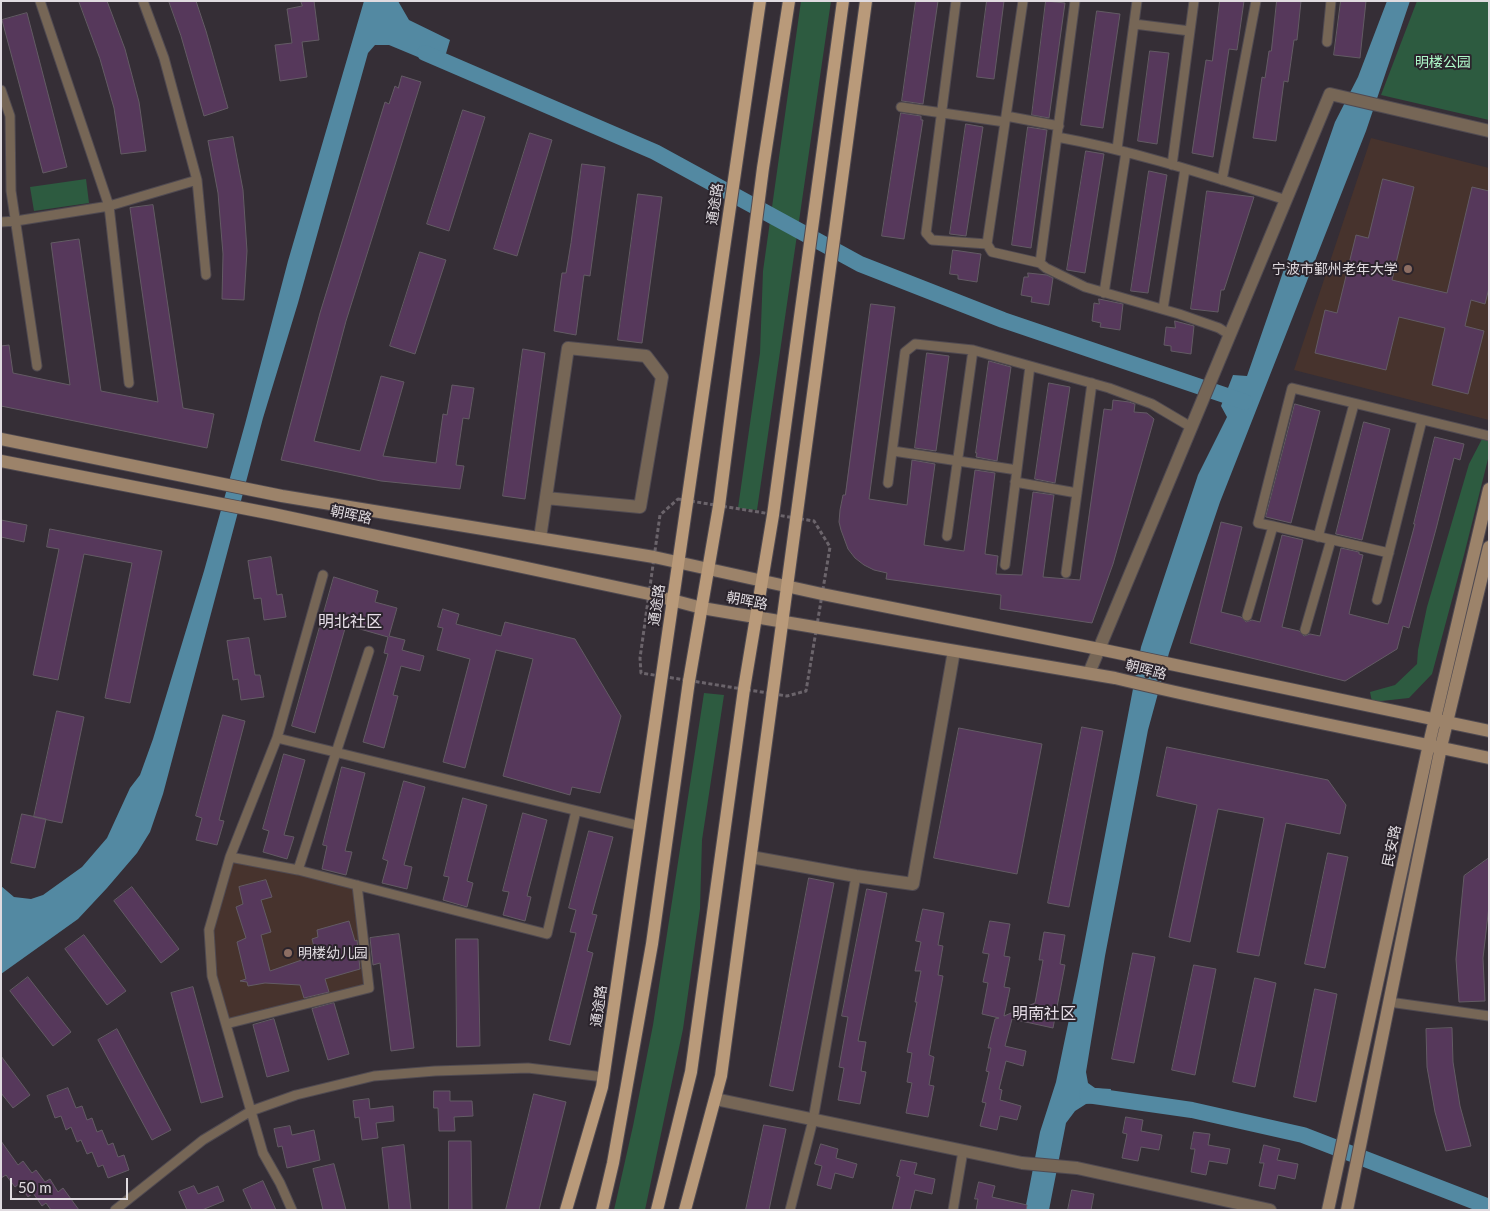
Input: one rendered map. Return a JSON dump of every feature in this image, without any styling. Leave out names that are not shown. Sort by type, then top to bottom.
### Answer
[{"type":"main road","name":"通途路","points":[[566,1210],[604,1077],[760,1]]},
{"type":"main road","points":[[602,1210],[613,1163],[652,944],[690,681],[719,506],[750,263],[788,1]]},
{"type":"main road","points":[[657,1210],[691,1072],[744,689],[775,505],[843,1]]},
{"type":"main road","points":[[685,1210],[721,1076],[866,1]]},
{"type":"main road","name":"朝晖路","points":[[1,440],[282,496],[678,562],[1489,731]]},
{"type":"main road","name":"朝晖路","points":[[1,461],[273,514],[673,600],[702,608],[1090,673],[1179,694],[1489,758]]},
{"type":"main road","name":"民安路","points":[[1328,1210],[1348,1116],[1441,721],[1489,489]]},
{"type":"main road","name":"民安路","points":[[1441,721],[1489,547]]},
{"type":"main road","name":"民安路","points":[[1348,1210],[1389,1002],[1435,746]]},
{"type":"street","points":[[1090,673],[1330,94],[1489,131]]},
{"type":"street","points":[[540,538],[568,348],[646,356],[662,377],[640,507],[546,498]]},
{"type":"street","points":[[751,856],[856,876],[912,884],[954,651]]},
{"type":"street","points":[[715,1099],[1022,1163],[1077,1168],[1270,1210]]},
{"type":"lane","points":[[40,1],[109,206],[129,383]]},
{"type":"lane","points":[[143,1],[164,58],[197,180],[206,275]]},
{"type":"lane","points":[[956,1],[926,233],[932,240],[987,244]]},
{"type":"lane","points":[[1022,1],[987,244],[992,252],[1040,263],[1046,268],[1085,287],[1162,309],[1219,328],[1230,335]]},
{"type":"lane","points":[[1040,263],[1075,1]]},
{"type":"lane","points":[[1104,293],[1137,1]]},
{"type":"lane","points":[[1172,165],[1194,1]]},
{"type":"lane","points":[[1222,180],[1256,1]]},
{"type":"lane","points":[[1327,42],[1331,1]]},
{"type":"lane","points":[[1134,24],[1190,31]]},
{"type":"lane","points":[[1,90],[10,116],[11,191],[37,366]]},
{"type":"lane","points":[[901,107],[1059,126]]},
{"type":"lane","points":[[1057,137],[1121,150],[1286,200]]},
{"type":"lane","points":[[1162,309],[1185,169]]},
{"type":"lane","points":[[1,222],[109,206],[197,180]]},
{"type":"lane","points":[[888,483],[905,352],[915,344],[973,350],[1092,383],[1152,404],[1193,424]]},
{"type":"lane","points":[[947,536],[973,350]]},
{"type":"lane","points":[[1004,565],[1030,366]]},
{"type":"lane","points":[[1066,573],[1092,383]]},
{"type":"lane","points":[[1389,553],[1258,523],[1292,388],[1489,436]]},
{"type":"lane","points":[[1318,537],[1354,404]]},
{"type":"lane","points":[[1377,600],[1422,420]]},
{"type":"lane","points":[[893,451],[1017,470]]},
{"type":"lane","points":[[1015,482],[1077,493]]},
{"type":"lane","points":[[1247,616],[1273,526]]},
{"type":"lane","points":[[1305,630],[1331,540]]},
{"type":"lane","points":[[292,1210],[280,1183],[263,1153],[212,976],[209,930],[230,857],[277,738],[323,575]]},
{"type":"lane","points":[[298,870],[369,651]]},
{"type":"lane","points":[[277,738],[640,826]]},
{"type":"lane","points":[[230,857],[298,870],[546,934],[576,810]]},
{"type":"lane","points":[[790,1210],[813,1120],[856,876]]},
{"type":"lane","points":[[226,1024],[369,988],[357,885]]},
{"type":"lane","points":[[1389,1002],[1489,1016]]},
{"type":"lane","points":[[115,1210],[203,1140],[251,1111],[296,1096],[374,1076],[435,1071],[528,1068],[604,1077]]},
{"type":"lane","points":[[953,1210],[962,1151]]},
{"type":"shaded area","name":"宁波市鄞州老年大学","points":[[1371,138],[1489,168],[1489,420],[1294,370]]},
{"type":"shaded area","name":"明楼幼儿园","points":[[231,858],[356,886],[368,987],[226,1023],[213,976],[210,930]]},
{"type":"green space","points":[[801,1],[831,1],[757,510],[738,508],[760,353],[763,271]]},
{"type":"green space","name":"明楼公园","points":[[1417,1],[1489,1],[1489,120],[1381,95]]},
{"type":"green space","points":[[86,179],[89,203],[34,211],[30,187]]},
{"type":"green space","points":[[1482,439],[1489,440],[1489,455],[1432,674],[1409,698],[1372,702],[1370,692],[1395,685],[1417,664],[1427,607],[1469,464]]},
{"type":"green space","points":[[704,693],[724,695],[702,840],[700,909],[683,1029],[645,1210],[614,1210],[653,1025]]},
{"type":"water","points":[[364,1],[398,1],[409,20],[450,40],[442,67],[389,45],[375,45],[368,53],[298,303],[263,418],[163,794],[150,832],[137,853],[78,919],[1,974],[1,886],[14,897],[31,899],[43,895],[82,867],[107,838],[130,788],[140,775],[153,739],[204,571],[288,261]]},
{"type":"water","points":[[1387,1],[1410,1],[1366,131],[1220,502],[1169,653],[1148,730],[1105,956],[1086,1072],[1088,1083],[1095,1088],[1111,1089],[1108,1105],[1086,1104],[1075,1111],[1066,1123],[1049,1210],[1025,1210],[1040,1132],[1056,1082],[1078,976],[1141,647],[1198,475],[1227,417],[1221,406],[1233,375],[1247,376],[1335,122],[1358,77]]},
{"type":"building","points":[[79,1],[107,1],[125,49],[139,102],[146,151],[121,154],[114,108],[100,59]]},
{"type":"building","points":[[169,1],[196,1],[228,108],[204,116]]},
{"type":"building","points":[[301,1],[314,1],[319,40],[302,42],[307,77],[280,81],[275,45],[292,43],[287,9],[302,6]]},
{"type":"building","points":[[916,1],[938,1],[923,104],[902,101]]},
{"type":"building","points":[[987,1],[1004,1],[994,79],[977,77]]},
{"type":"building","points":[[1046,1],[1065,3],[1049,118],[1032,115]]},
{"type":"building","points":[[1220,1],[1244,1],[1237,50],[1229,49],[1213,157],[1192,153],[1206,60],[1212,61]]},
{"type":"building","points":[[1277,1],[1301,1],[1297,40],[1294,40],[1288,82],[1284,81],[1276,141],[1253,138],[1262,77],[1265,78],[1269,51],[1271,51]]},
{"type":"building","points":[[1341,1],[1366,1],[1360,58],[1334,55]]},
{"type":"building","points":[[1097,11],[1120,14],[1103,128],[1081,125]]},
{"type":"building","points":[[27,13],[67,167],[43,173],[2,20]]},
{"type":"building","points":[[1150,51],[1169,53],[1157,144],[1138,141]]},
{"type":"building","points":[[402,76],[421,82],[346,321],[314,441],[360,451],[381,376],[404,382],[383,456],[436,463],[443,414],[447,415],[452,385],[474,388],[469,419],[463,418],[456,465],[464,466],[460,489],[381,481],[281,460],[320,313],[385,102],[389,104],[395,86],[398,88]]},
{"type":"building","points":[[463,110],[485,117],[449,231],[427,224]]},
{"type":"building","points":[[901,113],[921,116],[921,120],[923,120],[904,239],[882,236]]},
{"type":"building","points":[[966,124],[983,127],[966,236],[950,234]]},
{"type":"building","points":[[1028,127],[1047,130],[1031,248],[1012,245]]},
{"type":"building","points":[[530,133],[552,140],[517,256],[494,249]]},
{"type":"building","points":[[233,137],[243,190],[247,251],[244,300],[222,299],[223,254],[218,193],[208,141]]},
{"type":"building","points":[[1086,151],[1104,154],[1085,273],[1067,270]]},
{"type":"building","points":[[582,164],[605,167],[590,276],[584,275],[576,335],[554,331],[562,273],[566,273]]},
{"type":"building","points":[[1149,171],[1167,175],[1148,293],[1131,291]]},
{"type":"building","points":[[1383,179],[1414,187],[1392,280],[1447,293],[1472,187],[1489,191],[1489,288],[1485,304],[1471,300],[1465,326],[1484,331],[1468,394],[1432,385],[1445,328],[1399,317],[1386,370],[1315,353],[1325,310],[1337,313],[1356,235],[1368,238]]},
{"type":"building","points":[[1207,191],[1254,197],[1224,290],[1221,290],[1218,312],[1191,309]]},
{"type":"building","points":[[638,194],[662,197],[642,343],[618,340]]},
{"type":"building","points":[[153,205],[183,408],[214,414],[207,448],[1,406],[1,346],[9,345],[13,373],[70,385],[51,243],[79,239],[101,391],[158,402],[130,208]]},
{"type":"building","points":[[953,250],[981,254],[977,282],[958,279],[958,275],[950,274]]},
{"type":"building","points":[[420,252],[446,260],[415,354],[390,346]]},
{"type":"building","points":[[1028,273],[1047,275],[1053,278],[1049,305],[1031,302],[1032,297],[1021,295],[1024,277],[1028,277]]},
{"type":"building","points":[[1099,299],[1123,304],[1120,330],[1100,327],[1101,323],[1092,321],[1094,303],[1099,304]]},
{"type":"building","points":[[871,304],[895,307],[869,499],[907,505],[912,460],[935,464],[924,545],[964,551],[975,470],[995,473],[985,554],[998,556],[996,574],[1022,575],[1033,492],[1054,495],[1043,577],[1080,580],[1104,409],[1112,410],[1113,400],[1129,402],[1135,404],[1134,412],[1147,413],[1154,419],[1113,564],[1092,623],[1000,609],[1001,595],[886,579],[887,573],[864,565],[848,549],[839,522],[840,510],[843,495],[845,495]]},
{"type":"building","points":[[1175,321],[1194,326],[1191,354],[1171,351],[1171,346],[1164,345],[1166,327],[1175,328]]},
{"type":"building","points":[[523,349],[545,353],[525,499],[503,496]]},
{"type":"building","points":[[927,353],[949,356],[936,451],[915,448]]},
{"type":"building","points":[[989,361],[1011,367],[997,461],[976,457]]},
{"type":"building","points":[[1049,383],[1070,387],[1055,483],[1035,479]]},
{"type":"building","points":[[1295,404],[1320,411],[1291,523],[1266,517]]},
{"type":"building","points":[[1364,422],[1390,429],[1362,540],[1336,534]]},
{"type":"building","points":[[1435,437],[1464,444],[1460,460],[1454,458],[1409,628],[1403,626],[1397,649],[1345,681],[1190,643],[1221,522],[1242,527],[1221,612],[1241,617],[1246,622],[1252,620],[1260,622],[1282,535],[1303,540],[1282,627],[1299,631],[1304,636],[1310,634],[1320,636],[1341,548],[1359,552],[1359,554],[1363,555],[1349,614],[1388,624],[1415,524]]},
{"type":"building","points":[[1,520],[27,525],[24,542],[1,537]]},
{"type":"building","points":[[50,529],[162,551],[130,703],[105,698],[132,563],[84,554],[58,680],[33,675],[59,549],[47,547]]},
{"type":"building","points":[[271,557],[277,595],[282,594],[286,617],[264,620],[261,598],[254,599],[248,561]]},
{"type":"building","points":[[334,577],[378,591],[375,602],[397,608],[389,636],[405,640],[402,650],[424,656],[420,671],[401,666],[393,695],[398,696],[384,748],[363,742],[388,654],[384,653],[388,637],[346,625],[315,733],[292,726]]},
{"type":"building","points":[[443,609],[459,614],[456,624],[501,636],[505,622],[575,639],[621,716],[600,793],[572,787],[570,795],[503,776],[533,659],[496,650],[465,768],[443,762],[470,659],[437,650],[443,628],[438,627]]},
{"type":"building","points":[[249,638],[255,675],[260,675],[264,697],[241,700],[238,679],[233,680],[227,641]]},
{"type":"building","points":[[57,711],[84,717],[62,823],[34,817]]},
{"type":"building","points":[[223,715],[245,721],[219,820],[224,821],[217,845],[196,840],[202,818],[196,816]]},
{"type":"building","points":[[1082,727],[1103,731],[1069,907],[1048,903]]},
{"type":"building","points":[[959,728],[1042,744],[1017,874],[934,858]]},
{"type":"building","points":[[1167,747],[1328,780],[1346,805],[1340,834],[1286,823],[1259,956],[1237,952],[1264,818],[1218,809],[1190,942],[1169,937],[1197,805],[1157,796]]},
{"type":"building","points":[[284,754],[305,760],[284,835],[294,837],[287,859],[263,852],[269,831],[263,829]]},
{"type":"building","points":[[342,767],[365,773],[345,851],[352,852],[346,875],[322,869],[327,846],[323,845]]},
{"type":"building","points":[[404,781],[425,787],[404,865],[412,867],[407,889],[382,883],[388,861],[383,859]]},
{"type":"building","points":[[463,798],[487,805],[467,881],[473,883],[467,907],[443,900],[449,877],[444,876]]},
{"type":"building","points":[[523,813],[547,820],[527,896],[531,897],[525,921],[503,915],[509,892],[503,891]]},
{"type":"building","points":[[22,814],[46,819],[35,868],[11,863]]},
{"type":"building","points":[[589,831],[613,837],[592,914],[597,915],[587,951],[593,953],[570,1045],[549,1040],[576,933],[570,932],[576,910],[569,908]]},
{"type":"building","points":[[1328,853],[1348,857],[1325,968],[1305,964]]},
{"type":"building","points":[[1489,858],[1489,906],[1483,958],[1485,1001],[1459,1002],[1456,959],[1464,876]]},
{"type":"building","points":[[809,878],[834,883],[793,1091],[770,1086]]},
{"type":"building","points":[[266,880],[272,897],[261,900],[271,932],[261,935],[270,971],[316,955],[312,939],[318,937],[317,930],[349,921],[355,941],[357,940],[360,969],[325,979],[329,992],[304,998],[300,985],[265,983],[248,986],[247,982],[240,981],[246,979],[237,942],[246,938],[236,907],[243,904],[239,887]]},
{"type":"building","points":[[132,887],[179,949],[161,963],[114,901]]},
{"type":"building","points":[[867,889],[887,893],[858,1041],[866,1042],[861,1071],[866,1072],[860,1104],[838,1100],[844,1068],[839,1067],[848,1017],[842,1016]]},
{"type":"building","points":[[923,909],[944,913],[938,945],[943,946],[938,975],[943,976],[929,1055],[934,1057],[929,1085],[934,1086],[928,1117],[906,1113],[912,1083],[907,1082],[912,1053],[907,1052],[921,971],[915,971],[921,942],[916,941]]},
{"type":"building","points":[[990,921],[1010,924],[1004,956],[1010,957],[1004,987],[1010,988],[1004,1016],[1035,1003],[1043,960],[1039,960],[1044,932],[1065,935],[1060,964],[1065,965],[1053,1028],[1012,1019],[1005,1046],[1026,1051],[1023,1066],[1006,1061],[999,1089],[1002,1090],[1000,1100],[1021,1106],[1017,1120],[1000,1116],[997,1130],[980,1126],[986,1103],[982,1102],[989,1072],[986,1071],[991,1048],[988,1048],[995,1019],[999,1018],[982,1014],[988,983],[983,982],[989,954],[983,953]]},
{"type":"building","points":[[399,934],[414,1048],[391,1051],[380,963],[373,965],[370,938]]},
{"type":"building","points":[[84,935],[126,991],[107,1005],[65,949]]},
{"type":"building","points":[[456,939],[478,939],[480,1046],[457,1047]]},
{"type":"building","points":[[1133,953],[1155,957],[1134,1063],[1112,1059]]},
{"type":"building","points":[[1194,965],[1216,969],[1195,1075],[1172,1070]]},
{"type":"building","points":[[28,977],[71,1032],[53,1046],[10,991]]},
{"type":"building","points":[[1255,978],[1276,983],[1255,1087],[1233,1082]]},
{"type":"building","points":[[193,987],[223,1097],[201,1103],[171,993]]},
{"type":"building","points":[[1315,989],[1337,994],[1316,1102],[1294,1097]]},
{"type":"building","points":[[334,1003],[349,1054],[328,1060],[312,1009]]},
{"type":"building","points":[[274,1019],[289,1071],[267,1077],[253,1025]]},
{"type":"building","points":[[1452,1028],[1453,1062],[1460,1106],[1471,1146],[1446,1151],[1435,1112],[1427,1067],[1426,1029]]},
{"type":"building","points":[[117,1029],[171,1130],[152,1140],[98,1040]]},
{"type":"building","points":[[1,1056],[30,1095],[13,1108],[1,1093]]},
{"type":"building","points":[[68,1088],[76,1108],[82,1106],[87,1120],[92,1118],[97,1132],[102,1130],[108,1145],[113,1143],[118,1157],[124,1155],[129,1170],[108,1178],[103,1165],[98,1167],[92,1152],[87,1154],[81,1140],[77,1142],[71,1127],[66,1130],[61,1116],[55,1118],[47,1096]]},
{"type":"building","points":[[434,1091],[450,1091],[450,1101],[472,1101],[473,1116],[454,1117],[455,1131],[439,1131],[438,1108],[434,1108]]},
{"type":"building","points":[[534,1094],[566,1102],[539,1210],[506,1210]]},
{"type":"building","points":[[369,1099],[370,1109],[393,1106],[394,1121],[376,1123],[378,1138],[362,1140],[359,1117],[355,1118],[353,1101]]},
{"type":"building","points":[[1126,1117],[1143,1120],[1141,1131],[1162,1135],[1159,1150],[1141,1147],[1138,1161],[1122,1158],[1127,1134],[1123,1133]]},
{"type":"building","points":[[764,1125],[786,1129],[769,1210],[746,1210]]},
{"type":"building","points":[[290,1126],[292,1135],[314,1130],[320,1160],[287,1168],[282,1146],[278,1147],[274,1129]]},
{"type":"building","points":[[1194,1132],[1210,1134],[1208,1145],[1230,1149],[1227,1164],[1209,1161],[1206,1175],[1191,1172],[1195,1149],[1191,1149]]},
{"type":"building","points":[[1,1141],[18,1165],[23,1161],[32,1173],[36,1170],[45,1182],[50,1179],[58,1192],[63,1188],[79,1210],[51,1210],[46,1203],[42,1206],[33,1193],[28,1197],[19,1184],[15,1187],[6,1175],[1,1178]]},
{"type":"building","points":[[449,1141],[471,1141],[472,1210],[449,1210]]},
{"type":"building","points":[[821,1144],[838,1149],[836,1158],[857,1164],[853,1178],[835,1173],[831,1189],[817,1185],[822,1166],[815,1164]]},
{"type":"building","points":[[404,1145],[411,1210],[389,1210],[382,1148]]},
{"type":"building","points":[[1264,1145],[1280,1149],[1277,1160],[1298,1164],[1295,1179],[1278,1175],[1275,1189],[1259,1186],[1264,1163],[1260,1163]]},
{"type":"building","points":[[901,1160],[917,1163],[914,1174],[935,1179],[932,1194],[915,1190],[910,1210],[892,1210],[900,1177],[897,1176]]},
{"type":"building","points":[[334,1164],[346,1210],[323,1210],[313,1169]]},
{"type":"building","points":[[263,1181],[276,1210],[252,1210],[243,1190]]},
{"type":"building","points":[[979,1182],[995,1186],[992,1197],[1027,1205],[1026,1210],[976,1210],[978,1199],[975,1199]]},
{"type":"building","points":[[194,1186],[198,1194],[218,1186],[224,1201],[202,1210],[187,1210],[179,1192]]},
{"type":"building","points":[[1072,1190],[1094,1194],[1091,1210],[1068,1210]]},
{"type":"waterway","points":[[425,53],[655,152],[860,264],[1003,320],[1245,402]]},
{"type":"waterway","points":[[1087,1095],[1192,1110],[1303,1135],[1489,1207]]},
{"type":"place","name":"宁波市鄞州老年大学","points":[[1408,269]]},
{"type":"place","name":"明楼幼儿园","points":[[288,953]]},
{"type":"district","name":"明北社区","points":[[350,622]]},
{"type":"district","name":"明南社区","points":[[1044,1014]]}]
